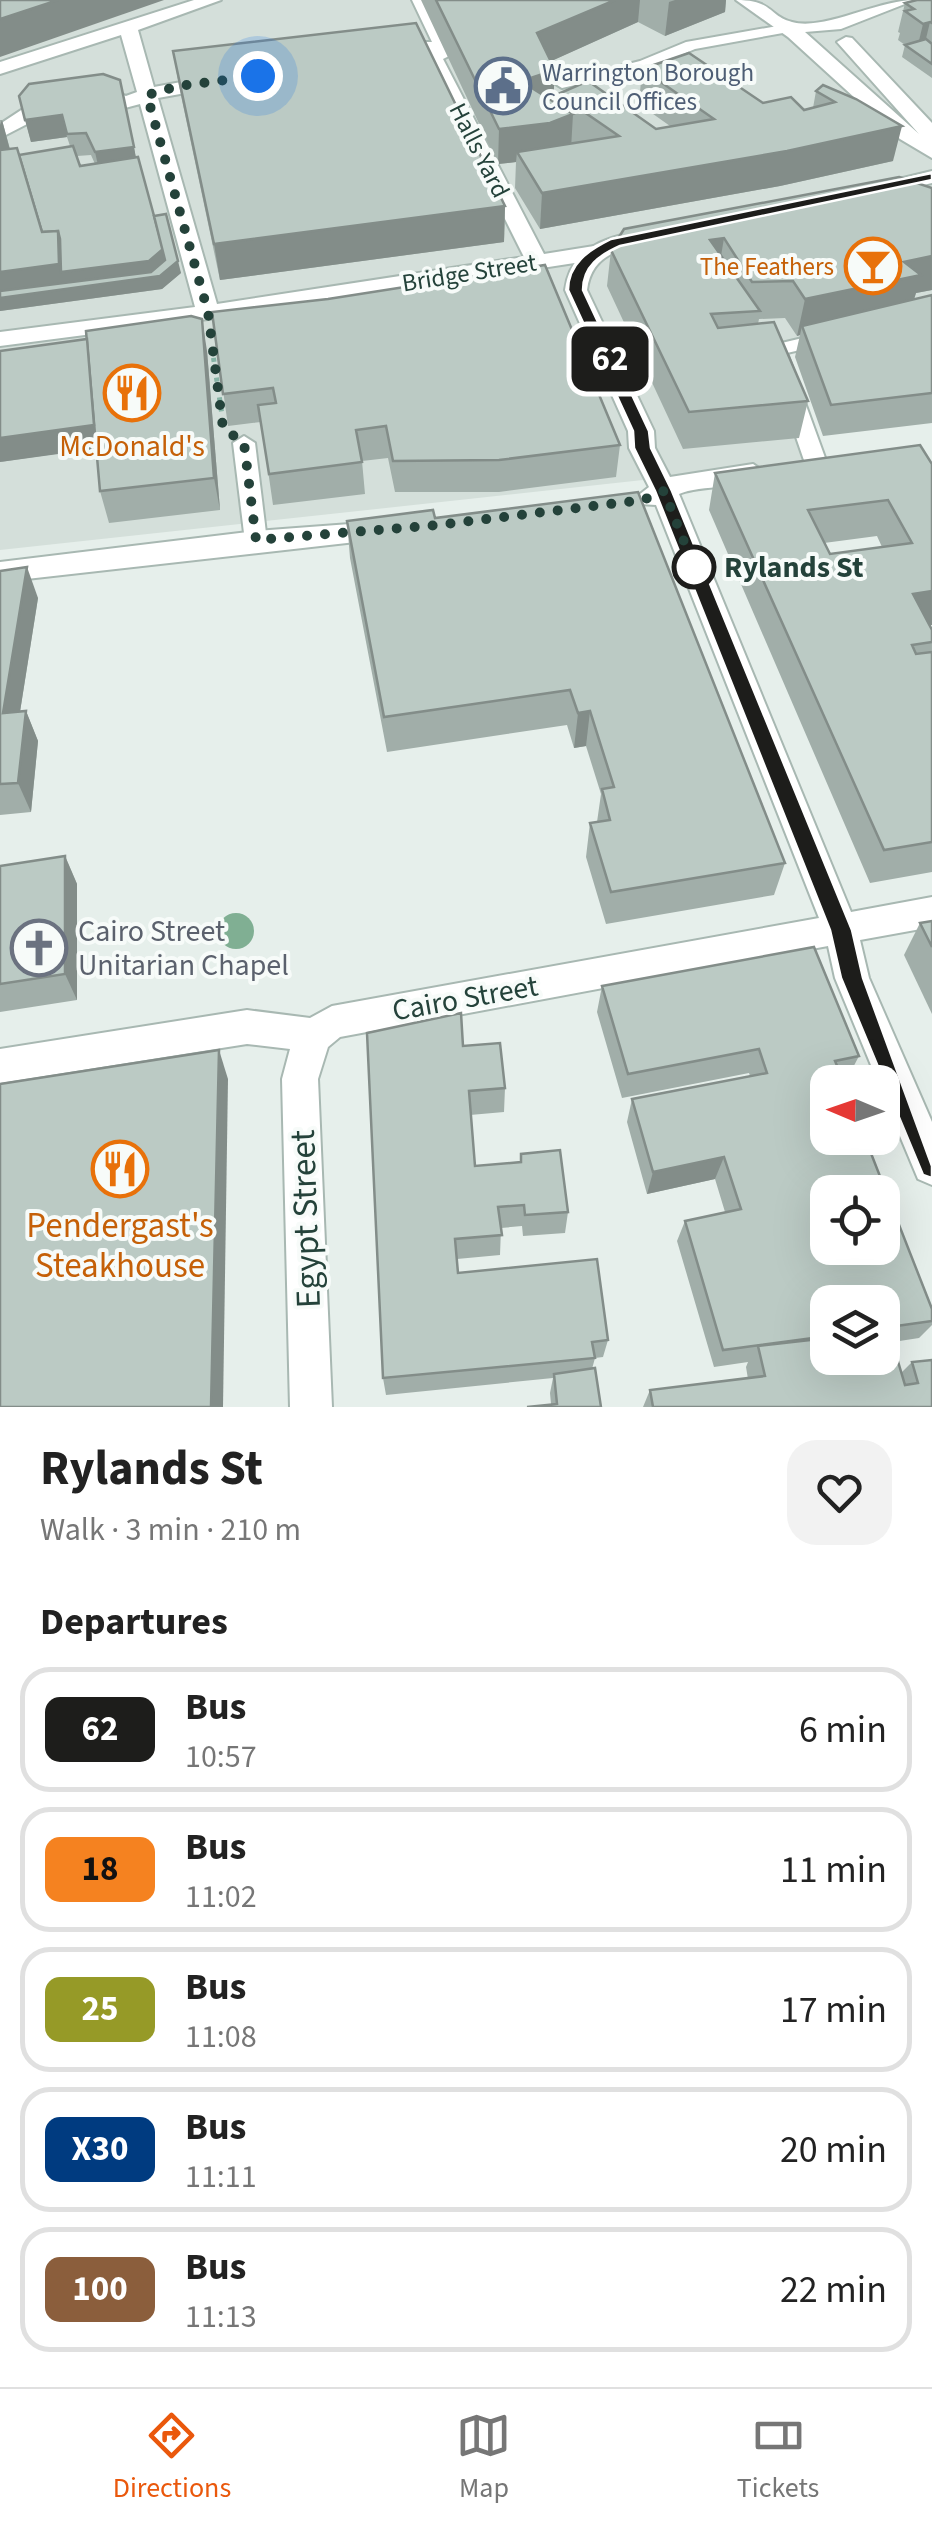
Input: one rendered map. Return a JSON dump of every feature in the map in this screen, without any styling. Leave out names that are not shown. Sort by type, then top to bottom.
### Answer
[{"type":"street","points":[[0,56],[163,0]]},
{"type":"street","points":[[0,68],[212,0]]},
{"type":"street","name":"Halls Yard","points":[[404,0],[537,261]]},
{"type":"street","points":[[378,62],[422,38],[446,53],[421,0]]},
{"type":"street","points":[[745,0],[789,28],[902,134],[932,152]]},
{"type":"street","points":[[789,28],[835,25],[906,0]]},
{"type":"street","points":[[128,27],[208,312]]},
{"type":"street","points":[[846,42],[928,130],[932,152]]},
{"type":"street","points":[[76,90],[145,89],[238,78]]},
{"type":"street","points":[[0,132],[24,118],[35,106],[108,96],[125,102],[145,89]]},
{"type":"street","points":[[853,195],[932,178]]},
{"type":"street","name":"Bridge Street","points":[[0,339],[208,312],[594,253],[616,242],[686,229]]},
{"type":"street","points":[[594,253],[576,276],[576,290],[641,431],[642,448],[664,491],[841,930],[852,978],[932,1166]]},
{"type":"street","points":[[615,504],[643,500],[686,481],[826,465]]},
{"type":"street","points":[[0,572],[256,540],[420,527]]},
{"type":"street","name":"Cairo Street","points":[[0,1066],[247,1027],[315,1034],[332,1022],[932,912]]},
{"type":"street","name":"Egypt Street","points":[[312,1407],[300,1090],[304,1057],[315,1034]]},
{"type":"lane","points":[[562,83],[644,65],[691,45],[789,28]]},
{"type":"lane","points":[[826,465],[776,350],[845,334]]},
{"type":"lane","points":[[244,443],[256,540]]},
{"type":"path","points":[[208,312],[223,428],[244,443]]},
{"type":"shaded area","points":[[0,0],[932,0],[932,319],[782,352],[827,460],[0,550]]},
{"type":"building","points":[[0,0],[58,0],[0,19]]},
{"type":"building","points":[[436,0],[615,0],[537,33],[555,70],[521,81],[573,114],[550,123],[499,129]]},
{"type":"building","points":[[932,0],[932,23],[923,24],[905,11],[914,9],[905,3]]},
{"type":"building","points":[[416,23],[505,206],[214,244],[173,51]]},
{"type":"building","points":[[926,39],[932,44],[932,64],[905,45]]},
{"type":"building","points":[[689,53],[763,103],[791,97],[804,110],[835,102],[816,91],[823,85],[902,126],[787,151],[542,193],[517,152],[619,136],[558,94],[588,81],[656,129],[714,119],[642,69]]},
{"type":"building","points":[[103,74],[120,80],[134,147],[95,152],[86,133],[67,134],[62,115],[25,120],[19,96],[29,84]]},
{"type":"building","points":[[73,146],[80,166],[138,157],[163,249],[149,261],[61,272],[58,231],[42,232],[19,155]]},
{"type":"building","points":[[17,148],[42,232],[58,231],[59,264],[0,272],[0,150]]},
{"type":"building","points":[[899,177],[932,188],[932,256],[904,262],[921,275],[805,299],[793,281],[752,282],[724,238],[710,240],[760,311],[711,314],[718,328],[774,322],[808,401],[689,412],[611,250],[624,229]]},
{"type":"building","points":[[166,214],[178,261],[160,276],[0,298],[0,291],[151,272],[165,260],[154,216]]},
{"type":"building","points":[[545,265],[620,445],[499,460],[393,461],[386,426],[356,430],[362,462],[269,474],[258,405],[276,403],[273,388],[223,394],[212,312],[328,299]]},
{"type":"building","points":[[932,295],[932,393],[831,405],[802,326]]},
{"type":"building","points":[[191,316],[202,319],[214,478],[100,491],[86,331]]},
{"type":"building","points":[[87,339],[94,425],[0,438],[0,351]]},
{"type":"building","points":[[920,445],[932,464],[932,591],[913,594],[932,630],[932,642],[912,645],[916,654],[932,652],[932,842],[884,850],[715,473]],"holes":[[[888,500],[912,543],[830,554],[808,510]]]},
{"type":"building","points":[[638,492],[785,863],[611,892],[590,823],[610,820],[602,789],[614,787],[590,711],[578,713],[570,690],[384,717],[347,521],[433,510],[435,518]]},
{"type":"building","points":[[27,567],[3,713],[26,711],[18,783],[0,784],[0,571]]},
{"type":"building","name":"Cairo Street Unitarian Chapel","points":[[65,856],[65,974],[0,984],[0,866]]},
{"type":"building","points":[[932,921],[932,947],[920,923]]},
{"type":"building","points":[[814,947],[859,1056],[835,1061],[837,1065],[810,1065],[810,1155],[872,1155],[879,1175],[810,1175],[810,1265],[900,1265],[900,1227],[932,1309],[932,1321],[900,1325],[900,1285],[810,1285],[810,1338],[723,1350],[685,1221],[741,1209],[724,1157],[653,1172],[632,1099],[767,1073],[759,1049],[628,1074],[602,986]]},
{"type":"building","points":[[461,1013],[463,1046],[500,1043],[505,1088],[469,1091],[475,1166],[521,1162],[521,1154],[560,1150],[568,1212],[525,1215],[524,1205],[498,1207],[502,1235],[455,1239],[458,1273],[597,1259],[608,1340],[592,1342],[595,1358],[383,1378],[367,1033]]},
{"type":"building","points":[[219,1050],[211,1407],[0,1407],[0,1084]]},
{"type":"building","points":[[810,1340],[810,1375],[900,1375],[900,1368],[905,1385],[918,1383],[912,1362],[932,1360],[932,1407],[653,1407],[650,1390],[765,1376],[758,1346]]},
{"type":"building","points":[[595,1368],[601,1407],[527,1407],[557,1404],[554,1374]]},
{"type":"bus line","name":"62","points":[[932,177],[616,242],[582,263],[576,276],[582,306],[641,431],[642,448],[664,491],[841,930],[852,978],[932,1166]]},
{"type":"place","name":"Warrington Borough Council Offices","points":[[503,86]]},
{"type":"place","name":"The Feathers","points":[[873,266]]},
{"type":"place","name":"McDonald's","points":[[132,393]]},
{"type":"place","name":"Rylands St","points":[[694,567]]},
{"type":"place","name":"Cairo Street Unitarian Chapel","points":[[39,948]]},
{"type":"place","name":"Pendergast's Steakhouse","points":[[120,1169]]},
{"type":"route","points":[[258,76],[179,86],[147,95],[208,312],[223,428],[244,443],[256,540],[438,525],[643,500],[664,491],[694,567]]}]
